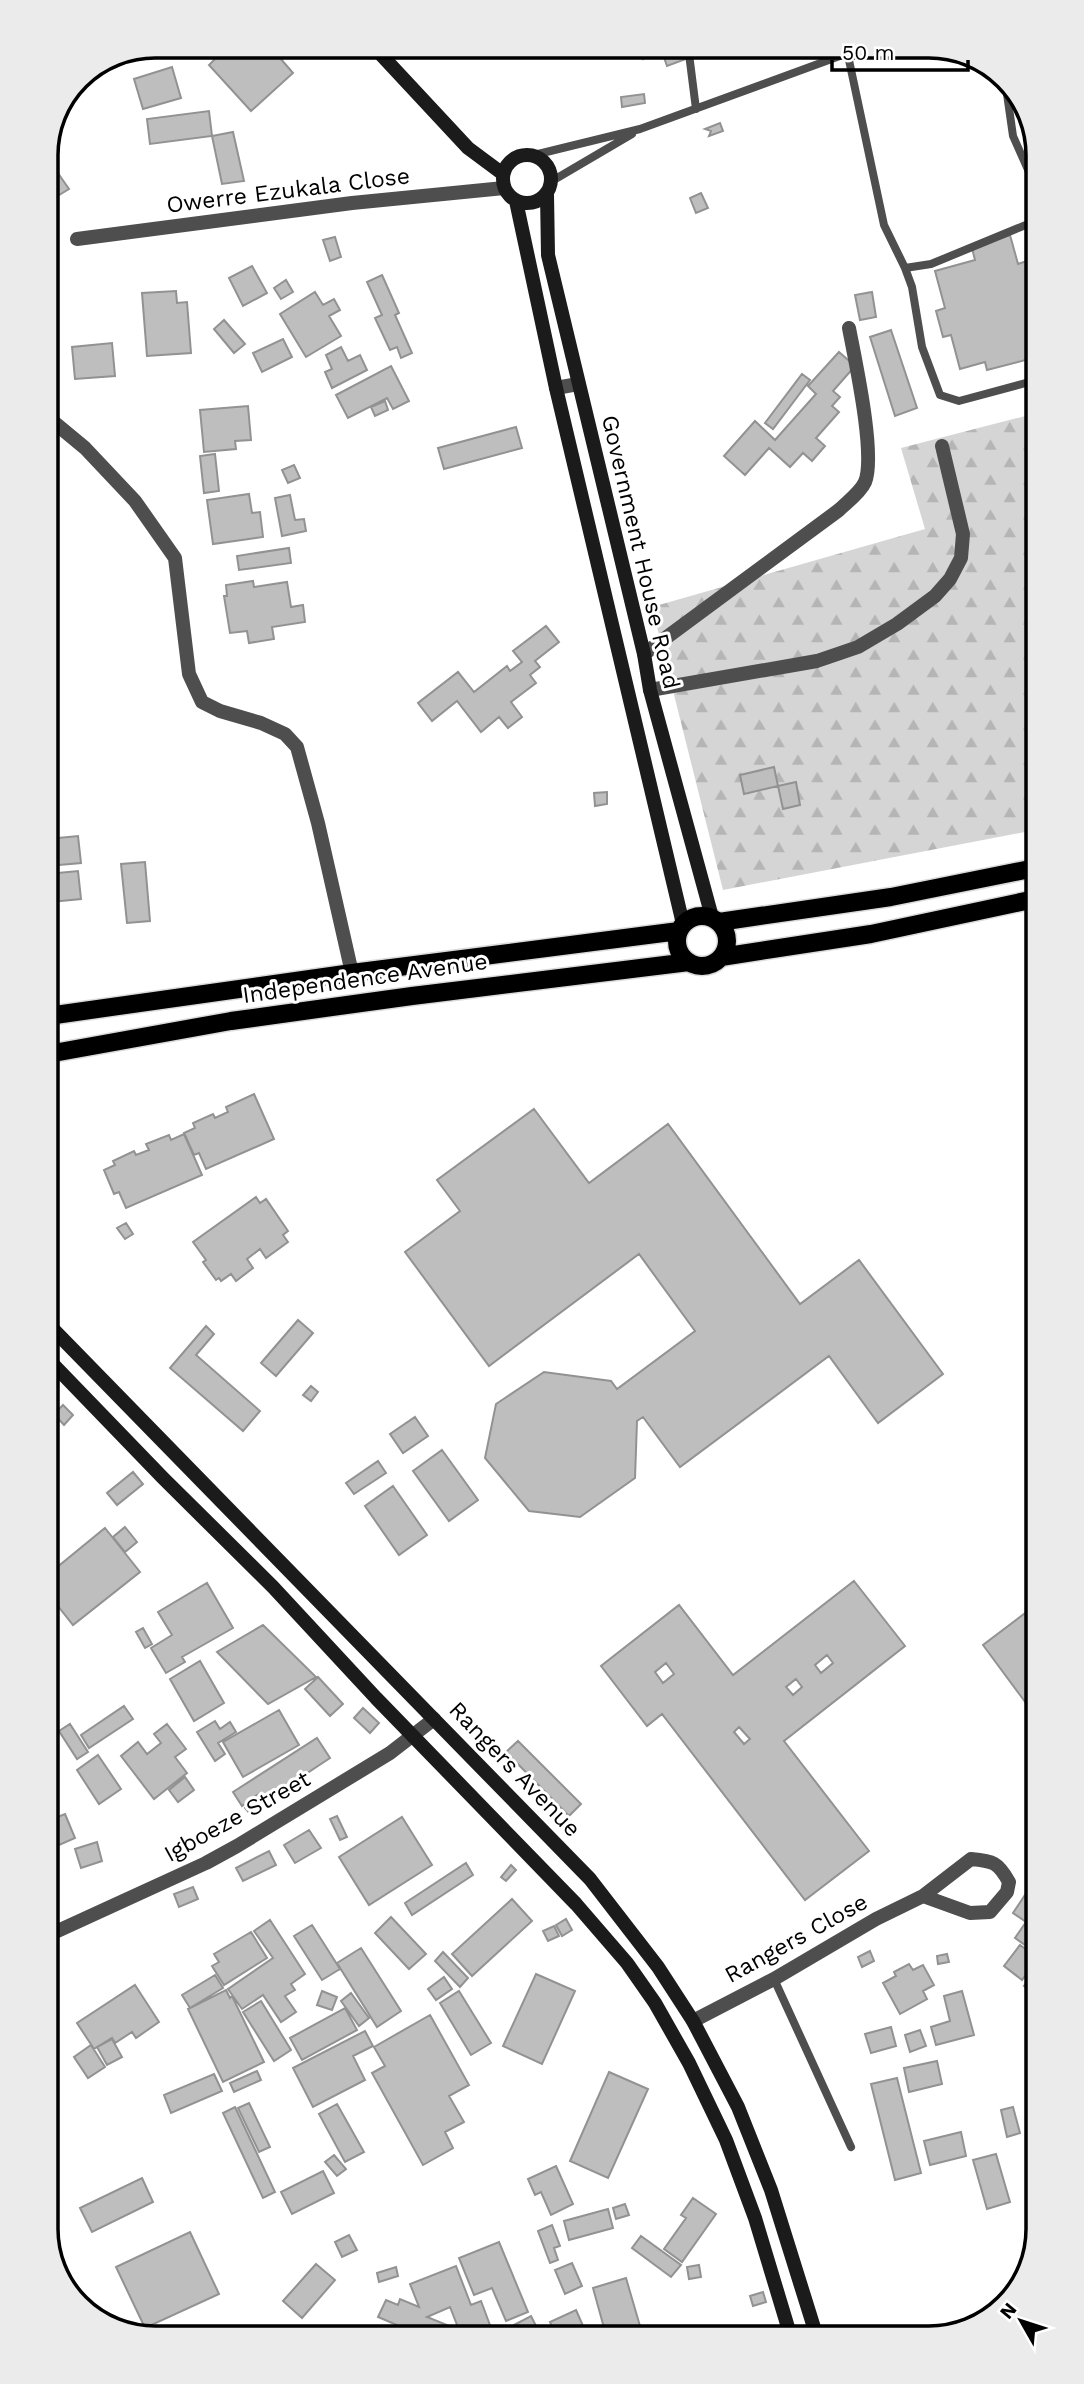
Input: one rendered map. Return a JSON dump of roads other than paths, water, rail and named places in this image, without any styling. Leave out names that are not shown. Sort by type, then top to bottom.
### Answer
[{"type":"main road","points":[[388,58],[468,148],[503,181],[516,201],[523,204],[536,202],[550,187],[547,165],[534,155],[515,158],[507,165],[503,181]]},
{"type":"main road","name":"Government House Road","points":[[550,187],[548,256],[644,654],[650,690],[716,920]]},
{"type":"main road","name":"Government House Road","points":[[516,201],[556,388],[681,927]]},
{"type":"main road","points":[[1026,870],[891,897],[716,920],[696,916],[681,927],[677,937],[680,952],[689,962],[706,965],[721,957],[871,934],[1026,902]]},
{"type":"main road","points":[[716,920],[725,930],[727,940],[721,957]]},
{"type":"main road","name":"Independence Avenue","points":[[58,1015],[681,927]]},
{"type":"main road","name":"Independence Avenue","points":[[58,1052],[244,1019],[689,962]]},
{"type":"main road","name":"Rangers Avenue","points":[[58,1334],[590,1880],[658,1967],[693,2021],[738,2107],[766,2178],[813,2326]]},
{"type":"main road","points":[[58,1369],[273,1587],[584,1913],[627,1963],[689,2063],[726,2140],[755,2218],[788,2326]]},
{"type":"street","name":"Owerre Ezukala Close","points":[[77,239],[503,181]]},
{"type":"street","points":[[644,654],[839,510],[865,482],[867,456],[864,412],[849,328]]},
{"type":"street","points":[[556,388],[578,384]]},
{"type":"street","points":[[58,426],[85,448],[135,501],[175,558],[189,674],[202,702],[285,734],[297,747],[318,823],[352,973]]},
{"type":"street","points":[[650,690],[817,661],[858,648],[897,624],[934,596],[950,579],[961,558],[962,534],[942,446]]},
{"type":"street","name":"Igboeze Street","points":[[58,1931],[237,1846],[414,1736],[434,1719]]},
{"type":"street","name":"Rangers Close","points":[[693,2021],[774,1979],[876,1919],[923,1896],[971,1859],[990,1861],[1002,1868],[1009,1882],[1007,1892],[990,1912],[970,1913],[923,1896]]},
{"type":"lane","points":[[690,58],[696,109]]},
{"type":"lane","points":[[534,155],[640,129],[824,58]]},
{"type":"lane","points":[[849,58],[884,225],[912,287],[922,347],[940,395],[958,401],[1026,383]]},
{"type":"lane","points":[[1008,99],[1013,136],[1026,165]]},
{"type":"lane","points":[[550,187],[640,129]]},
{"type":"lane","points":[[905,268],[931,264],[1026,225]]},
{"type":"lane","points":[[774,1979],[851,2147]]}]
